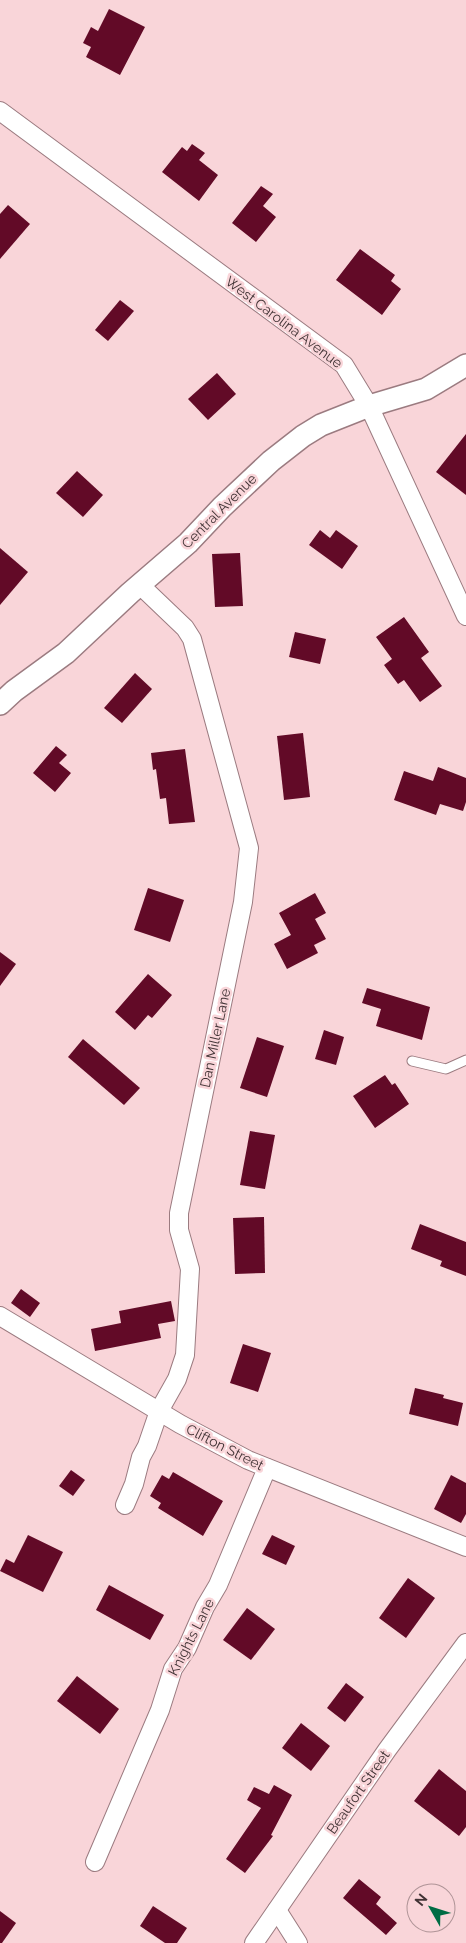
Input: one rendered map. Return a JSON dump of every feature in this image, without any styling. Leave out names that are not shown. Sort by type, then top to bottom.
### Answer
[{"type":"street","name":"West Carolina Avenue","points":[[0,111],[344,365],[369,406],[466,616]]},
{"type":"street","name":"Central Avenue","points":[[0,704],[14,691],[66,654],[188,543],[270,461],[321,425],[369,406],[426,389],[466,365]]},
{"type":"street","name":"Dan Miller Lane","points":[[125,1504],[134,1484],[141,1457],[159,1411],[177,1379],[185,1355],[190,1269],[179,1230],[178,1213],[244,902],[249,848],[192,639],[185,628],[140,585]]},
{"type":"street","name":"Clifton Street","points":[[0,1316],[159,1411],[267,1468],[466,1547]]},
{"type":"street","name":"Knights Lane","points":[[95,1862],[160,1710],[171,1674],[218,1585],[267,1468]]},
{"type":"street","name":"Beaufort Street","points":[[254,1943],[392,1743],[466,1643]]},
{"type":"street","points":[[277,1910],[298,1943]]},
{"type":"lane","points":[[412,1061],[446,1069],[466,1060]]},
{"type":"building","points":[[109,9],[145,27],[120,75],[86,57],[91,47],[83,43],[91,27],[98,31]]},
{"type":"building","points":[[192,144],[205,153],[199,160],[218,175],[199,201],[162,172],[182,147],[187,151]]},
{"type":"building","points":[[261,186],[273,194],[263,206],[276,217],[256,242],[232,223]]},
{"type":"building","points":[[8,205],[30,224],[0,259],[0,214]]},
{"type":"building","points":[[360,249],[395,275],[391,281],[401,289],[382,315],[336,280]]},
{"type":"building","points":[[120,300],[134,311],[108,341],[95,330]]},
{"type":"building","points":[[217,373],[236,394],[208,420],[188,399]]},
{"type":"building","points":[[466,434],[466,495],[436,472]]},
{"type":"building","points":[[77,471],[103,495],[83,517],[56,493]]},
{"type":"building","points":[[320,530],[330,538],[336,530],[358,546],[342,569],[309,545]]},
{"type":"building","points":[[0,548],[28,572],[0,605]]},
{"type":"building","points":[[240,553],[243,606],[215,607],[212,554]]},
{"type":"building","points":[[404,617],[429,652],[421,658],[442,686],[420,702],[404,680],[398,684],[384,665],[392,659],[376,637]]},
{"type":"building","points":[[295,632],[326,639],[320,664],[289,657]]},
{"type":"building","points":[[135,673],[152,689],[122,723],[104,708]]},
{"type":"building","points":[[303,733],[310,797],[284,800],[277,736]]},
{"type":"building","points":[[56,746],[67,755],[59,763],[71,773],[55,792],[33,773]]},
{"type":"building","points":[[185,749],[195,822],[169,824],[166,798],[160,799],[156,769],[153,770],[151,753]]},
{"type":"building","points":[[438,767],[466,778],[466,802],[463,811],[440,804],[436,815],[394,800],[404,771],[433,781]]},
{"type":"building","points":[[148,888],[184,900],[170,942],[134,930]]},
{"type":"building","points":[[315,893],[326,913],[315,919],[326,939],[314,945],[318,953],[287,969],[274,944],[291,935],[279,913]]},
{"type":"building","points":[[0,952],[16,964],[0,986]]},
{"type":"building","points":[[148,974],[172,995],[152,1018],[148,1015],[135,1030],[115,1012]]},
{"type":"building","points":[[367,988],[430,1007],[422,1040],[376,1026],[381,1009],[362,1003]]},
{"type":"building","points":[[324,1030],[344,1037],[336,1065],[315,1059]]},
{"type":"building","points":[[257,1037],[284,1046],[267,1097],[240,1088]]},
{"type":"building","points":[[83,1039],[140,1088],[124,1105],[68,1057]]},
{"type":"building","points":[[385,1075],[392,1085],[395,1083],[409,1104],[375,1128],[353,1096]]},
{"type":"building","points":[[250,1131],[275,1135],[265,1189],[240,1185]]},
{"type":"building","points":[[264,1217],[265,1273],[235,1274],[233,1218]]},
{"type":"building","points":[[420,1224],[466,1242],[466,1276],[440,1266],[442,1261],[411,1249]]},
{"type":"building","points":[[21,1289],[40,1303],[30,1317],[11,1303]]},
{"type":"building","points":[[171,1301],[175,1321],[158,1324],[161,1338],[95,1351],[91,1329],[121,1323],[119,1311]]},
{"type":"building","points":[[243,1344],[271,1353],[258,1392],[230,1383]]},
{"type":"building","points":[[415,1388],[444,1395],[443,1398],[463,1403],[458,1426],[409,1414]]},
{"type":"building","points":[[71,1470],[85,1480],[73,1496],[59,1486]]},
{"type":"building","points":[[173,1472],[223,1501],[203,1536],[158,1508],[161,1503],[150,1496],[162,1475],[169,1479]]},
{"type":"building","points":[[451,1475],[466,1483],[466,1514],[461,1523],[434,1509]]},
{"type":"building","points":[[28,1535],[63,1552],[43,1592],[0,1571],[6,1559],[14,1563]]},
{"type":"building","points":[[272,1535],[295,1546],[286,1565],[262,1554]]},
{"type":"building","points":[[408,1578],[435,1598],[406,1638],[379,1618]]},
{"type":"building","points":[[109,1585],[164,1615],[150,1640],[96,1610]]},
{"type":"building","points":[[247,1608],[275,1629],[251,1660],[223,1640]]},
{"type":"building","points":[[77,1676],[119,1709],[100,1734],[57,1701]]},
{"type":"building","points":[[346,1683],[364,1697],[345,1722],[327,1708]]},
{"type":"building","points":[[301,1723],[330,1746],[311,1771],[282,1748]]},
{"type":"building","points":[[439,1769],[466,1791],[466,1827],[459,1836],[414,1801]]},
{"type":"building","points":[[274,1785],[292,1795],[271,1835],[273,1836],[245,1873],[226,1859],[261,1808],[247,1800],[254,1787],[269,1794]]},
{"type":"building","points":[[359,1879],[381,1897],[376,1904],[397,1923],[386,1935],[343,1898]]},
{"type":"building","points":[[153,1906],[187,1928],[177,1943],[165,1943],[140,1926]]},
{"type":"building","points":[[0,1911],[16,1923],[2,1943],[0,1943]]}]
